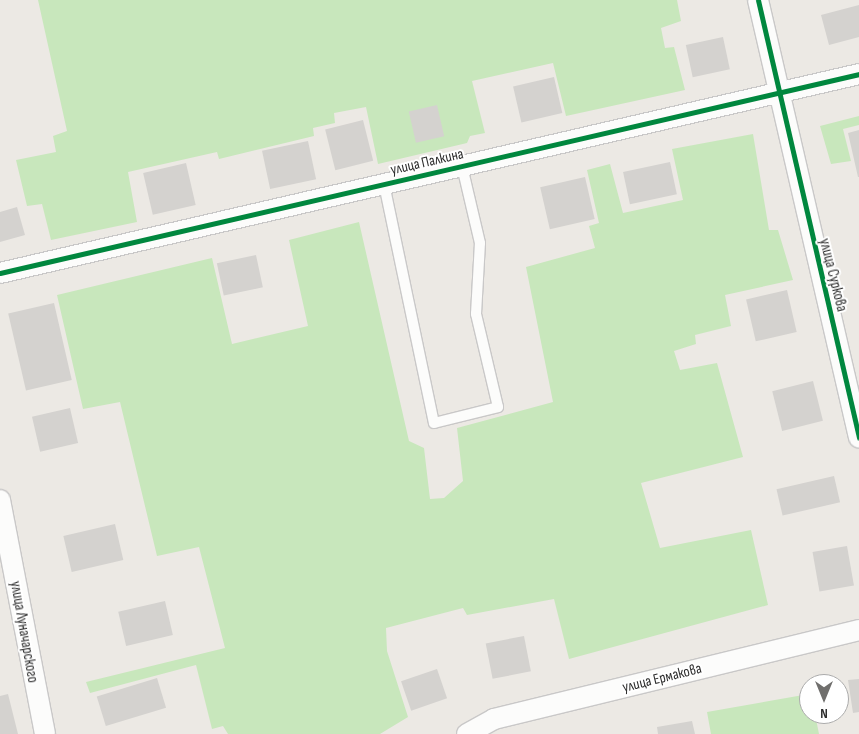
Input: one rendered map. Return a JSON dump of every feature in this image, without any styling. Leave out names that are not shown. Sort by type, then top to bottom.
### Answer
[{"type":"street","name":"улица Суркова","points":[[758,0],[776,93],[859,437]]},
{"type":"street","name":"улица Палкина","points":[[0,273],[859,74]]},
{"type":"street","name":"улица Луначарского","points":[[0,500],[45,734]]},
{"type":"street","name":"улица Ермакова","points":[[468,734],[494,719],[859,630]]},
{"type":"lane","points":[[384,184],[434,423],[498,407],[476,314],[480,243],[462,166]]},
{"type":"green space","points":[[38,0],[677,0],[681,21],[661,28],[665,48],[674,47],[685,90],[566,116],[553,63],[472,81],[485,133],[470,136],[467,143],[378,164],[366,107],[334,113],[335,123],[313,128],[314,136],[219,159],[217,152],[128,172],[137,222],[51,240],[42,204],[27,206],[16,160],[56,152],[53,136],[67,131]]},
{"type":"green space","points":[[859,116],[859,125],[843,129],[851,161],[831,164],[820,126]]},
{"type":"green space","points":[[753,134],[769,230],[778,230],[793,280],[725,295],[731,326],[695,335],[696,344],[674,351],[680,370],[717,363],[743,457],[641,483],[660,548],[751,530],[768,605],[569,659],[554,599],[467,615],[463,608],[386,628],[387,651],[408,717],[380,734],[228,734],[223,726],[212,729],[196,665],[90,693],[86,682],[225,648],[199,547],[157,556],[120,402],[83,409],[57,295],[212,258],[232,344],[308,326],[289,240],[359,222],[409,441],[424,448],[430,499],[444,498],[463,481],[457,428],[553,402],[526,267],[595,248],[589,226],[599,223],[587,170],[610,164],[623,213],[683,200],[672,149]]},
{"type":"green space","points":[[799,696],[799,724],[817,724],[819,734],[711,734],[707,712]]},
{"type":"building","points":[[859,5],[859,37],[829,45],[821,15]]},
{"type":"building","points":[[723,37],[730,69],[693,77],[686,45]]},
{"type":"building","points":[[554,77],[562,113],[521,122],[513,86]]},
{"type":"building","points":[[437,105],[444,136],[416,143],[409,112]]},
{"type":"building","points":[[363,120],[373,161],[335,170],[325,129]]},
{"type":"building","points":[[859,130],[859,177],[858,177],[848,133]]},
{"type":"building","points":[[308,141],[316,179],[270,189],[262,151]]},
{"type":"building","points":[[670,162],[677,194],[630,204],[623,172]]},
{"type":"building","points":[[186,163],[196,205],[153,215],[143,173]]},
{"type":"building","points":[[585,177],[595,219],[550,229],[540,187]]},
{"type":"building","points":[[17,207],[25,235],[0,242],[0,212]]},
{"type":"building","points":[[256,255],[263,287],[224,296],[217,263]]},
{"type":"building","points":[[787,290],[797,332],[756,341],[746,299]]},
{"type":"building","points":[[54,303],[72,380],[26,391],[8,314]]},
{"type":"building","points":[[813,381],[823,421],[782,431],[772,391]]},
{"type":"building","points":[[70,408],[78,443],[40,452],[32,417]]},
{"type":"building","points":[[834,476],[840,502],[783,516],[777,489]]},
{"type":"building","points":[[115,524],[123,560],[72,572],[63,536]]},
{"type":"building","points":[[847,546],[854,585],[819,591],[813,552]]},
{"type":"building","points":[[165,601],[173,635],[126,646],[118,612]]},
{"type":"building","points":[[524,636],[531,671],[493,679],[486,643]]},
{"type":"building","points":[[437,669],[447,698],[411,711],[401,681]]},
{"type":"building","points":[[157,678],[166,708],[106,726],[97,696]]},
{"type":"building","points":[[859,679],[859,712],[853,713],[849,680]]},
{"type":"building","points":[[8,694],[18,734],[0,734],[0,696]]},
{"type":"building","points":[[692,721],[695,734],[658,734],[657,727]]},
{"type":"cycle path","points":[[758,0],[859,437]]},
{"type":"cycle path","points":[[0,273],[859,74]]}]
